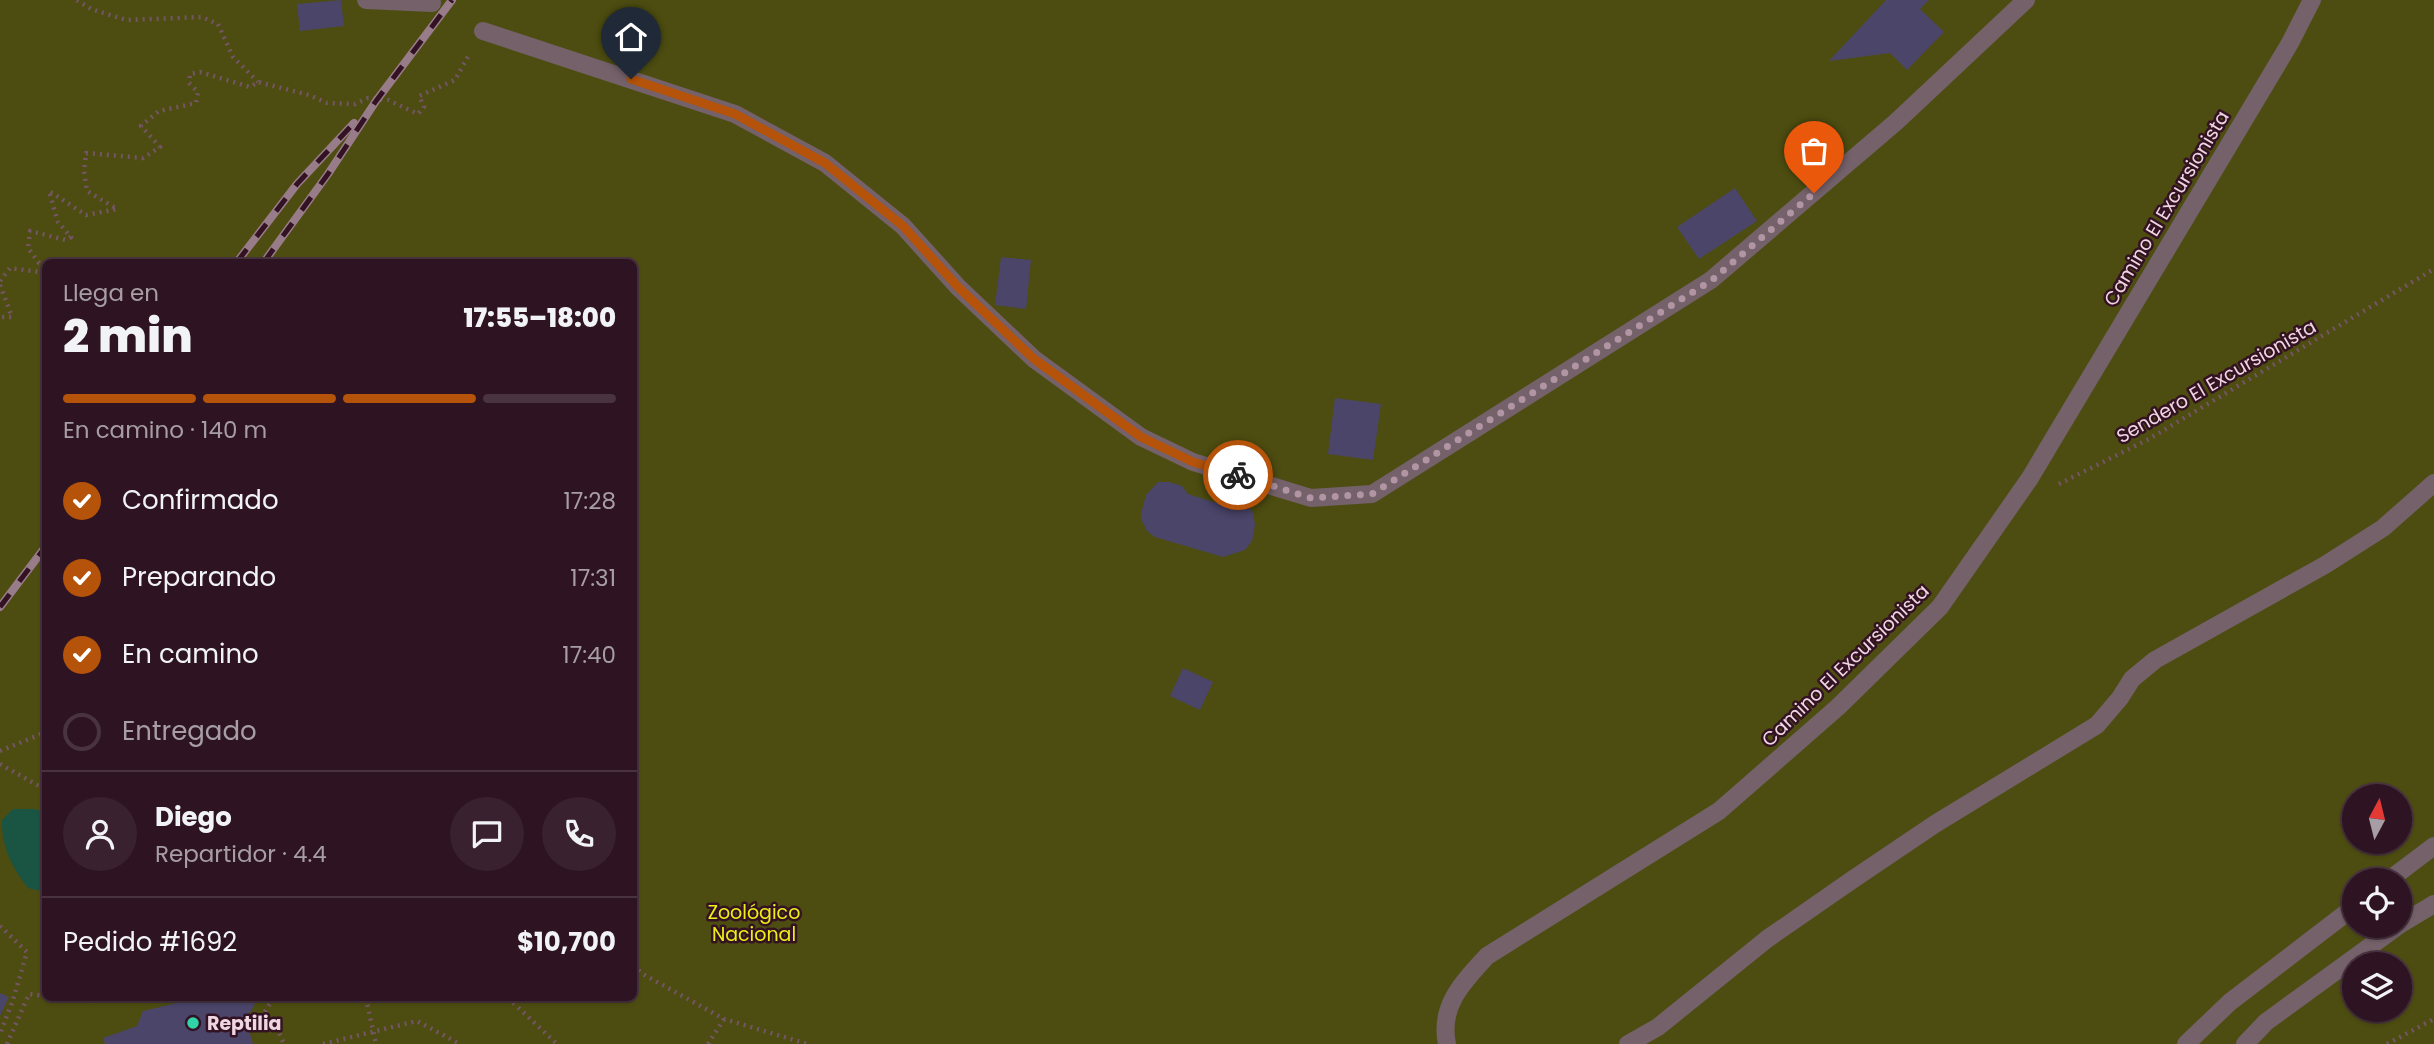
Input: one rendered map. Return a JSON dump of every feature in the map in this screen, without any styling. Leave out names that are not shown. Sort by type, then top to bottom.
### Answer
[{"type":"street","points":[[366,0],[432,3]]},
{"type":"street","points":[[483,31],[735,114],[825,163],[903,226],[958,287],[1034,359],[1141,437],[1193,462],[1311,498],[1372,494],[1712,280],[1896,122],[2026,0]]},
{"type":"street","name":"Camino El Excursionista","points":[[1447,1044],[1446,1017],[1457,990],[1487,956],[1719,811],[1838,707],[1940,607],[2030,478],[2290,43],[2312,0]]},
{"type":"street","points":[[1628,1044],[1658,1027],[1767,939],[1852,880],[1935,824],[2098,725],[2132,679],[2155,660],[2325,565],[2383,528],[2434,483]]},
{"type":"street","points":[[2405,868],[2434,846]]},
{"type":"street","points":[[2412,917],[2434,904]]},
{"type":"street","points":[[2186,1044],[2230,1002],[2342,916]]},
{"type":"street","points":[[2245,1044],[2266,1022],[2381,938]]},
{"type":"path","points":[[77,0],[91,9],[126,20],[202,17],[218,24],[233,57],[258,82],[309,95],[327,103],[355,104],[368,98],[388,100],[418,114],[424,107],[419,96],[455,80],[483,31]]},
{"type":"path","points":[[42,264],[27,248],[30,232],[66,240],[71,237],[58,222],[49,191],[86,215],[117,209],[87,191],[84,171],[86,153],[144,158],[160,147],[141,125],[159,111],[196,103],[198,92],[188,83],[190,74],[200,72],[250,87],[258,82]]},
{"type":"path","points":[[0,317],[12,317],[0,283],[10,268],[42,272]]},
{"type":"path","name":"Sendero El Excursionista","points":[[2055,486],[2149,439],[2434,269]]},
{"type":"path","points":[[0,751],[42,734]]},
{"type":"path","points":[[0,764],[42,788]]},
{"type":"path","points":[[0,926],[27,952],[0,1034]]},
{"type":"path","points":[[637,968],[724,1019],[807,1044]]},
{"type":"path","points":[[7,1044],[29,994],[42,996]]},
{"type":"path","points":[[271,1001],[261,1019],[276,1026],[284,1044]]},
{"type":"path","points":[[367,1001],[376,1044]]},
{"type":"path","points":[[511,1001],[557,1044]]},
{"type":"path","points":[[708,1044],[724,1019]]},
{"type":"path","points":[[2386,1044],[2434,1019]]},
{"type":"path","points":[[323,1044],[374,1034],[417,1021],[460,1044]]},
{"type":"green space","name":"Zoológico Nacional","points":[[0,0],[2434,0],[2434,1044],[0,1044]]},
{"type":"shaded area","points":[[13,809],[35,809],[42,812],[42,891],[28,888],[17,873],[3,839],[2,820]]},
{"type":"building","points":[[341,0],[344,26],[300,31],[297,4]]},
{"type":"building","points":[[1886,0],[1929,0],[1920,9],[1944,32],[1907,70],[1890,53],[1829,61]]},
{"type":"building","points":[[1735,188],[1757,221],[1699,259],[1677,227]]},
{"type":"building","points":[[1001,257],[1031,260],[1026,309],[995,305]]},
{"type":"building","points":[[1335,398],[1381,404],[1373,460],[1328,454]]},
{"type":"building","points":[[1158,482],[1182,486],[1188,494],[1220,504],[1231,500],[1249,507],[1255,525],[1252,541],[1245,550],[1223,557],[1155,537],[1147,531],[1141,514],[1146,495]]},
{"type":"building","points":[[1183,668],[1213,682],[1200,710],[1170,696]]},
{"type":"building","points":[[0,993],[9,997],[0,1016]]},
{"type":"building","name":"Reptilia","points":[[256,1001],[246,1020],[253,1044],[105,1044],[103,1038],[137,1026],[143,1011],[181,1002]]},
{"type":"railway","points":[[266,259],[328,174],[376,101],[452,0]]},
{"type":"railway","points":[[239,259],[297,184],[354,123]]},
{"type":"railway","points":[[0,607],[42,551]]},
{"type":"way so far","points":[[1238,475],[1311,498],[1372,494],[1712,280],[1814,193]]},
{"type":"place","name":"Reptilia","points":[[193,1023]]},
{"type":"route","points":[[631,79],[735,114],[825,163],[903,226],[958,287],[1034,359],[1141,437],[1193,462],[1238,475]]}]
